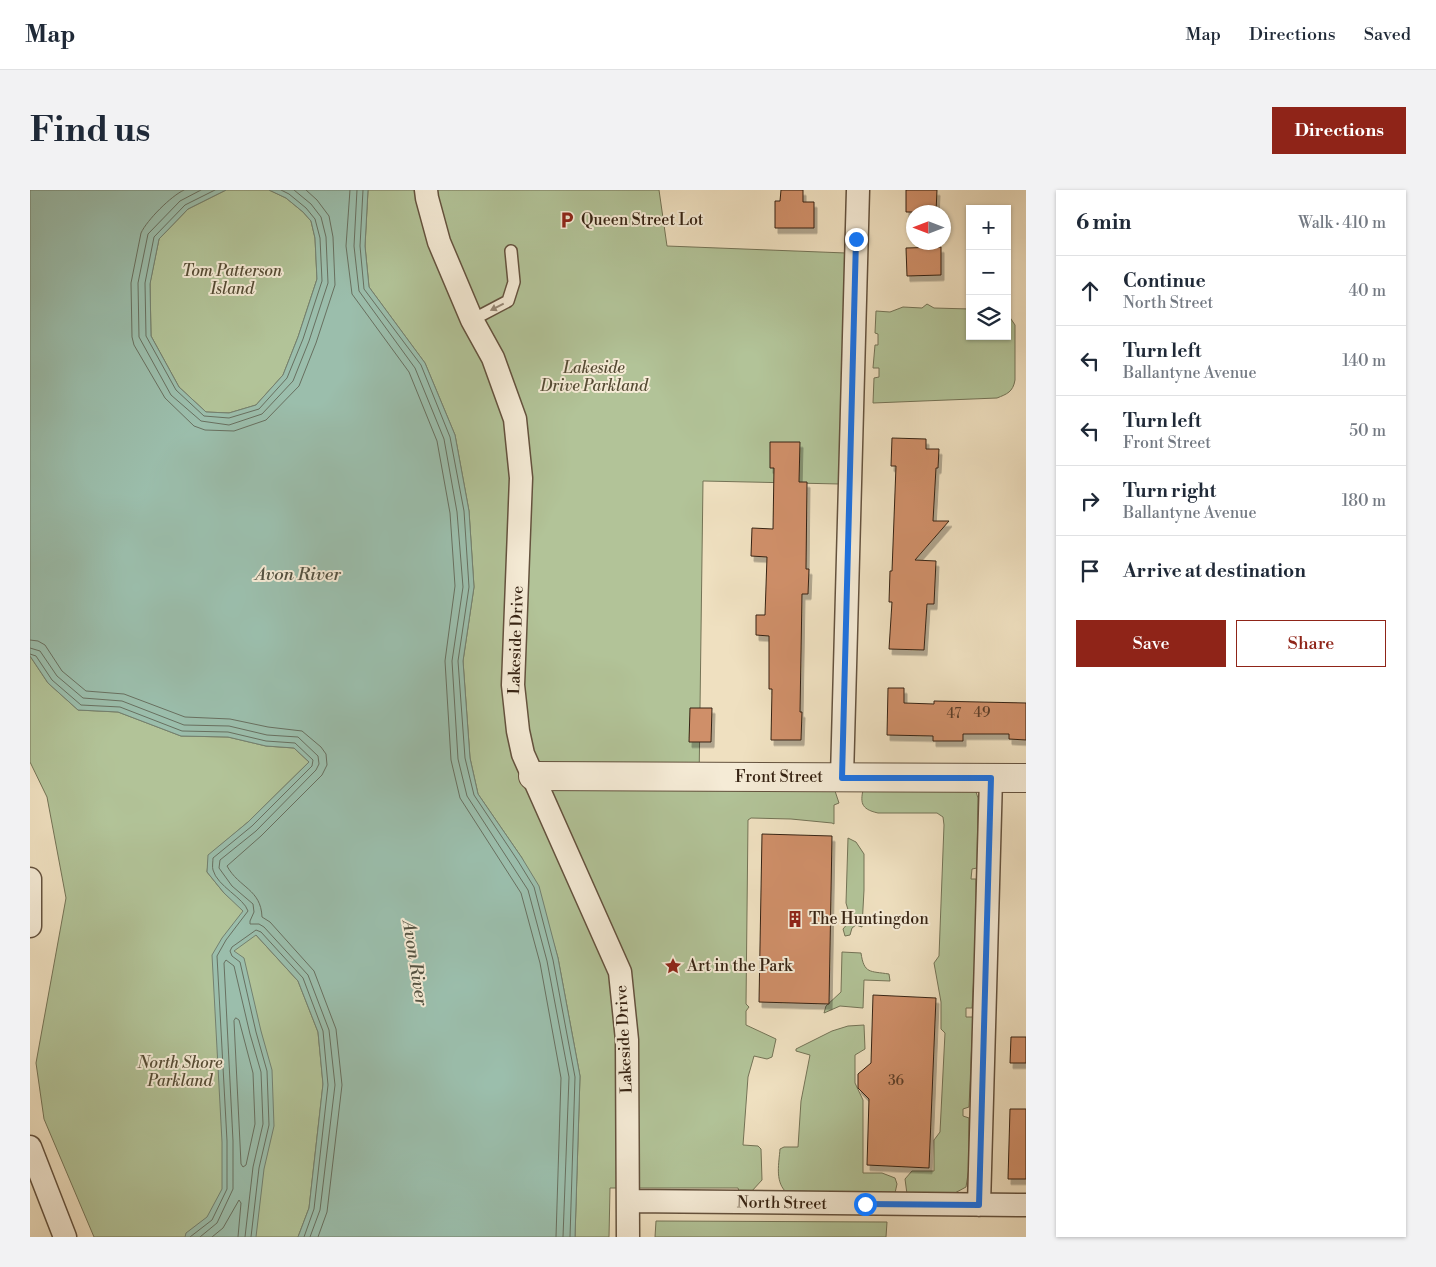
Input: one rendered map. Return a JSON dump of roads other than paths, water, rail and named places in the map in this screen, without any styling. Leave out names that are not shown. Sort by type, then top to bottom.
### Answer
[{"type":"street","name":"Lakeside Drive","points":[[426,190],[426,198],[439,242],[472,320],[493,358],[515,419],[521,478],[513,685],[518,730],[523,754],[620,972],[626,1040],[628,1237]]},
{"type":"street","points":[[842,778],[858,190]]},
{"type":"street","name":"Front Street","points":[[533,776],[1026,778]]},
{"type":"street","points":[[979,1205],[991,778]]},
{"type":"street","points":[[30,879],[30,926]]},
{"type":"street","points":[[30,1147],[65,1237]]},
{"type":"street","name":"North Street","points":[[628,1201],[1026,1205]]},
{"type":"lane","points":[[472,320],[508,302],[514,282],[511,251]]},
{"type":"water","name":"Avon River","points":[[30,190],[226,190],[188,209],[159,239],[150,284],[151,336],[179,387],[206,412],[229,413],[256,405],[283,375],[317,279],[315,238],[311,221],[286,198],[269,190],[368,190],[365,246],[369,287],[425,363],[455,435],[469,511],[474,587],[463,661],[470,758],[478,794],[539,886],[558,958],[580,1076],[575,1237],[298,1237],[309,1208],[323,1084],[318,1032],[298,981],[256,935],[234,951],[244,958],[272,1070],[274,1126],[264,1169],[256,1237],[185,1237],[186,1233],[207,1217],[222,1189],[222,1142],[212,955],[222,938],[243,911],[224,893],[207,872],[208,855],[248,822],[309,762],[294,748],[266,746],[228,737],[181,736],[118,712],[78,710],[48,683],[30,656]]},
{"type":"place","name":"Queen Street Lot","points":[[567,220]]},
{"type":"place","name":"The Huntingdon","points":[[795,919]]},
{"type":"place","name":"Art in the Park","points":[[673,966]]},
{"type":"park label","name":"Tom Patterson Island","points":[[232,280]]},
{"type":"park label","name":"Lakeside Drive Parkland","points":[[594,377]]},
{"type":"park label","name":"North Shore Parkland","points":[[180,1072]]}]
